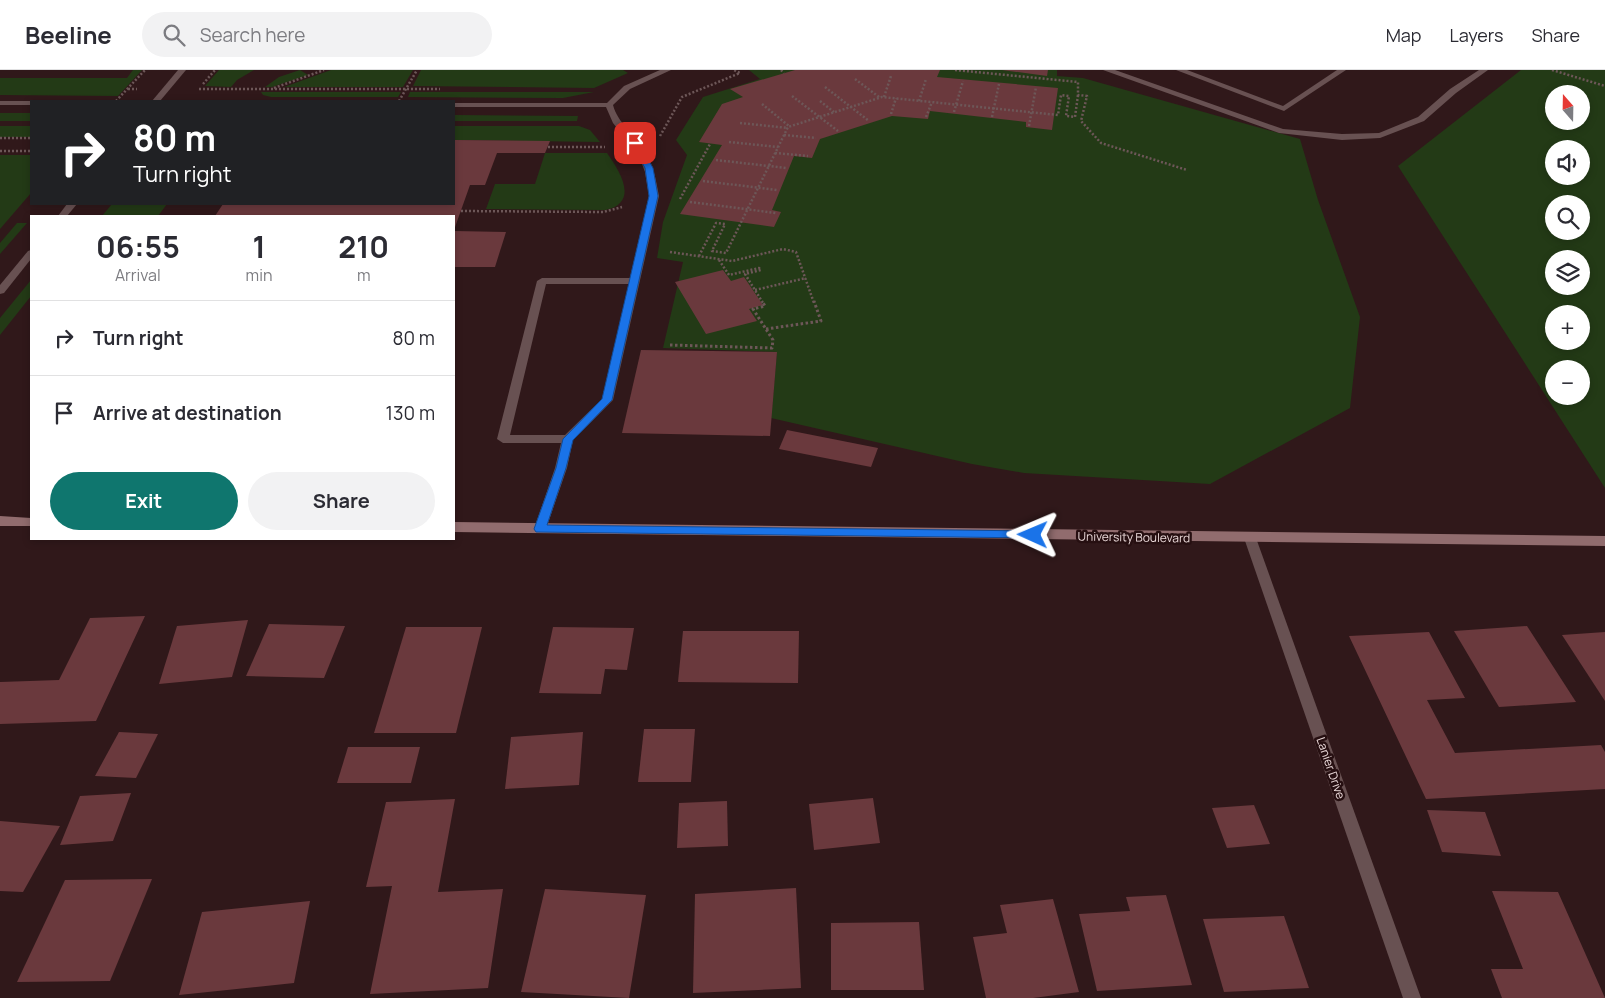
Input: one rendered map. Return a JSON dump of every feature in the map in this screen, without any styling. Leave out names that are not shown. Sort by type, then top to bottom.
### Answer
[{"type":"main road","points":[[0,521],[30,522]]},
{"type":"main road","name":"University Boulevard","points":[[455,528],[1605,541]]},
{"type":"street","points":[[157,100],[182,70]]},
{"type":"street","points":[[540,529],[561,468],[568,439],[606,400],[654,196],[649,168],[635,143],[612,116],[609,105],[613,97],[624,89],[667,70]]},
{"type":"street","points":[[1107,70],[1282,131],[1342,137],[1380,135],[1420,119],[1453,91],[1484,70]]},
{"type":"street","points":[[1180,70],[1284,109],[1342,70]]},
{"type":"street","points":[[0,103],[30,103]]},
{"type":"street","points":[[455,105],[609,105]]},
{"type":"street","points":[[63,215],[71,205]]},
{"type":"street","points":[[0,291],[30,254]]},
{"type":"street","points":[[568,439],[503,439],[542,281],[634,281]]},
{"type":"street","name":"Lanier Drive","points":[[1250,538],[1412,998]]},
{"type":"path","points":[[117,100],[145,70]]},
{"type":"path","points":[[271,89],[324,70]]},
{"type":"path","points":[[400,100],[417,70]]},
{"type":"path","points":[[655,139],[660,136],[682,97],[740,73],[734,70]]},
{"type":"path","points":[[780,70],[784,73]]},
{"type":"path","points":[[740,123],[789,128],[880,97],[1058,115],[1061,96],[1069,96],[1066,116],[1075,117],[1078,82],[954,70]]},
{"type":"path","points":[[1552,70],[1605,86]]},
{"type":"path","points":[[884,97],[891,76]]},
{"type":"path","points":[[919,101],[926,78]]},
{"type":"path","points":[[855,79],[880,97]]},
{"type":"path","points":[[954,112],[963,81]]},
{"type":"path","points":[[992,116],[999,84]]},
{"type":"path","points":[[825,87],[869,121]]},
{"type":"path","points":[[1029,126],[1036,87]]},
{"type":"path","points":[[128,89],[446,89]]},
{"type":"path","points":[[1078,95],[1087,96],[1082,120],[1101,143],[1186,170]]},
{"type":"path","points":[[792,96],[838,131]]},
{"type":"path","points":[[891,114],[896,98]]},
{"type":"path","points":[[820,101],[834,112]]},
{"type":"path","points":[[926,117],[932,102]]},
{"type":"path","points":[[762,104],[789,128]]},
{"type":"path","points":[[699,256],[716,223],[725,224],[712,251],[726,253],[789,128]]},
{"type":"path","points":[[784,135],[816,138]]},
{"type":"path","points":[[0,138],[30,138]]},
{"type":"path","points":[[729,142],[778,147]]},
{"type":"path","points":[[678,207],[710,144]]},
{"type":"path","points":[[548,147],[607,146]]},
{"type":"path","points":[[0,151],[30,151]]},
{"type":"path","points":[[775,153],[808,156]]},
{"type":"path","points":[[716,160],[786,168]]},
{"type":"path","points":[[703,180],[776,190]]},
{"type":"path","points":[[690,202],[776,213]]},
{"type":"path","points":[[461,211],[603,212],[622,207]]},
{"type":"path","points":[[670,245],[670,253],[732,261],[783,249],[796,252],[821,321],[766,329]]},
{"type":"path","points":[[670,345],[772,348],[772,340],[753,310],[766,306],[745,274],[761,270],[759,268],[729,275],[719,259]]},
{"type":"path","points":[[755,290],[806,278]]},
{"type":"green space","points":[[133,70],[142,70],[118,96],[0,95],[0,78],[127,78]]},
{"type":"green space","points":[[219,70],[254,70],[237,80],[231,87],[205,86]]},
{"type":"green space","points":[[300,70],[308,75],[272,87],[265,87],[279,77]]},
{"type":"green space","points":[[331,70],[413,70],[403,87],[284,87]]},
{"type":"green space","points":[[421,70],[623,70],[628,73],[594,88],[413,86]]},
{"type":"green space","points":[[749,70],[1057,70],[1057,76],[1083,78],[1300,139],[1318,200],[1360,317],[1350,408],[1210,484],[1024,473],[972,464],[771,418],[777,352],[663,348],[683,262],[657,258],[663,222],[687,155],[676,140],[703,97],[760,79]]},
{"type":"green space","points":[[1521,70],[1605,70],[1605,488],[1552,405],[1590,405],[1590,360],[1545,360],[1545,395],[1398,166]]},
{"type":"green space","points":[[261,92],[401,92],[398,97],[271,97],[263,95]]},
{"type":"green space","points":[[410,92],[594,92],[563,98],[408,97]]},
{"type":"green space","points":[[0,113],[30,113],[30,121],[0,121]]},
{"type":"green space","points":[[455,115],[578,116],[577,121],[455,121]]},
{"type":"green space","points":[[0,126],[30,126],[30,137],[0,137]]},
{"type":"green space","points":[[455,126],[579,126],[590,130],[600,142],[455,140]]},
{"type":"green space","points":[[545,153],[607,153],[617,169],[624,186],[622,201],[616,206],[605,210],[486,209],[495,184],[535,184]]},
{"type":"green space","points":[[0,155],[30,155],[30,194],[0,229]]},
{"type":"green space","points":[[111,205],[166,205],[159,215],[103,215]]},
{"type":"green space","points":[[17,223],[27,223],[0,254],[0,243]]},
{"type":"green space","points":[[30,281],[30,297],[0,335],[0,318]]},
{"type":"building","points":[[795,70],[940,70],[937,77],[1058,88],[1052,130],[1026,127],[1026,122],[930,111],[928,119],[892,116],[820,139],[812,158],[794,156],[772,210],[781,212],[774,227],[680,214],[722,145],[699,142],[722,104],[743,97],[730,89]]},
{"type":"building","points":[[1002,70],[1048,70],[1047,76]]},
{"type":"building","points":[[455,140],[550,141],[545,153],[497,153],[485,185],[470,185],[455,227],[455,215],[216,215],[222,205],[455,205]]},
{"type":"building","points":[[455,231],[506,232],[495,267],[455,267]]},
{"type":"building","points":[[723,270],[731,281],[744,277],[763,305],[749,309],[757,321],[706,334],[675,282]]},
{"type":"building","points":[[641,350],[777,352],[770,436],[622,433]]},
{"type":"building","points":[[787,430],[878,448],[871,467],[779,449]]},
{"type":"building","points":[[145,616],[96,721],[0,724],[0,682],[59,680],[90,618]]},
{"type":"building","points":[[248,620],[232,677],[159,684],[177,626]]},
{"type":"building","points":[[269,624],[345,626],[324,678],[246,676]]},
{"type":"building","points":[[1527,626],[1576,702],[1499,707],[1454,631]]},
{"type":"building","points":[[406,627],[482,627],[456,733],[374,733]]},
{"type":"building","points":[[553,627],[634,628],[627,670],[605,669],[601,694],[539,693]]},
{"type":"building","points":[[683,631],[799,631],[798,683],[678,682]]},
{"type":"building","points":[[1429,632],[1465,698],[1427,700],[1455,753],[1601,745],[1605,752],[1605,789],[1426,799],[1349,636]]},
{"type":"building","points":[[1605,632],[1605,701],[1562,635]]},
{"type":"building","points":[[644,729],[695,729],[691,782],[638,782]]},
{"type":"building","points":[[119,732],[158,734],[136,778],[95,776]]},
{"type":"building","points":[[583,732],[579,785],[505,789],[511,737]]},
{"type":"building","points":[[348,747],[420,747],[411,783],[337,783]]},
{"type":"building","points":[[131,793],[113,841],[60,845],[80,796]]},
{"type":"building","points":[[873,798],[880,843],[814,850],[809,804]]},
{"type":"building","points":[[455,799],[438,892],[503,889],[488,988],[370,994],[392,886],[366,887],[386,802]]},
{"type":"building","points":[[727,801],[728,846],[677,848],[679,803]]},
{"type":"building","points":[[1254,805],[1270,844],[1227,848],[1212,808]]},
{"type":"building","points":[[1427,810],[1485,812],[1501,856],[1442,852]]},
{"type":"building","points":[[0,821],[60,826],[23,892],[0,891]]},
{"type":"building","points":[[152,879],[110,981],[17,982],[65,880]]},
{"type":"building","points":[[796,888],[801,988],[693,993],[695,894]]},
{"type":"building","points":[[545,889],[646,895],[629,998],[521,992]]},
{"type":"building","points":[[1492,891],[1558,892],[1605,998],[1502,998],[1491,969],[1523,969]]},
{"type":"building","points":[[1166,895],[1192,985],[1097,991],[1079,914],[1130,911],[1126,897]]},
{"type":"building","points":[[1053,899],[1079,992],[1033,998],[986,998],[973,937],[1007,933],[1000,905]]},
{"type":"building","points":[[310,901],[294,983],[179,995],[202,912]]},
{"type":"building","points":[[1284,916],[1309,988],[1224,992],[1203,919]]},
{"type":"building","points":[[919,922],[924,990],[831,990],[831,923]]},
{"type":"route","points":[[635,143],[649,168],[654,196],[606,400],[568,439],[561,468],[540,529],[1033,535]]}]
